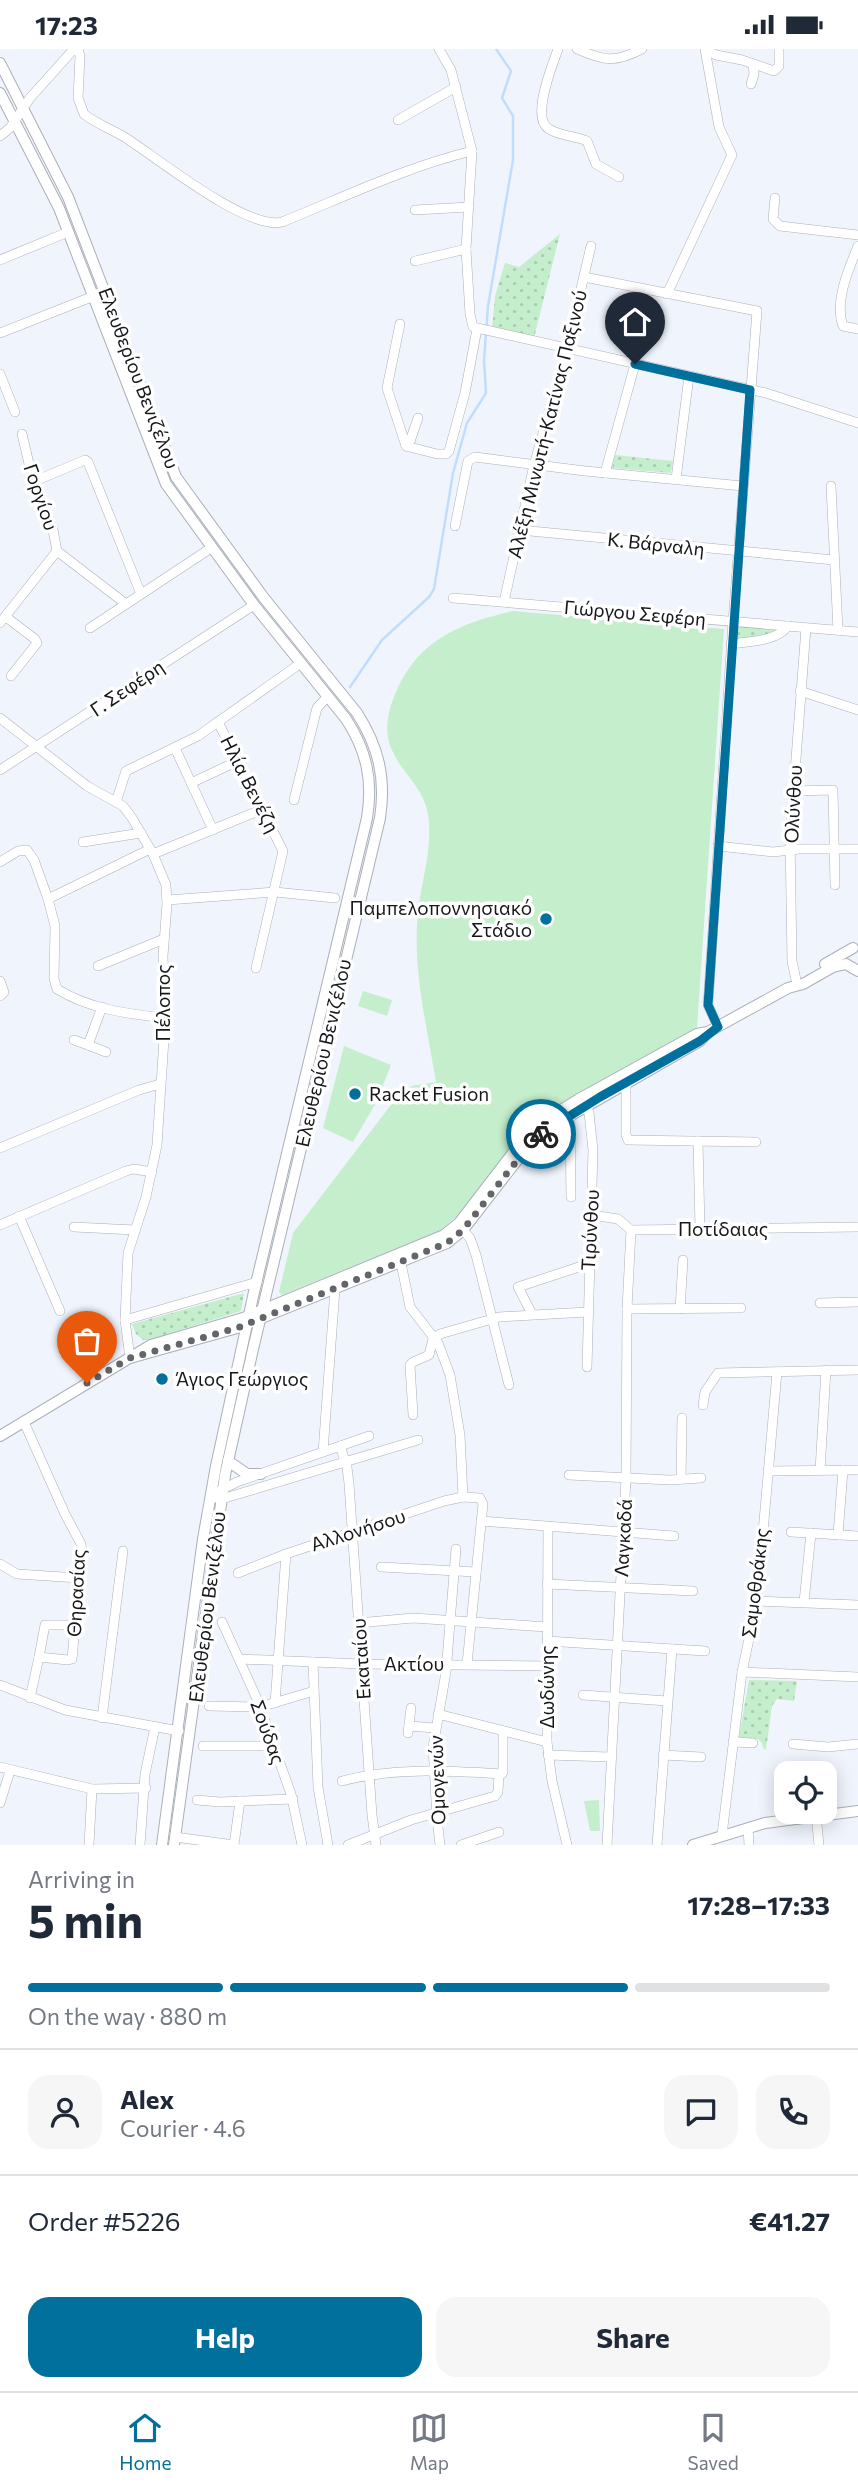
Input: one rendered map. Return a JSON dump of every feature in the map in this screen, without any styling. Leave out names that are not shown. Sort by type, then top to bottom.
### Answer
[{"type":"main road","name":"Ελευθερίου Βενιζέλου","points":[[0,63],[68,197],[176,477],[264,598],[357,713],[378,754],[383,776],[380,818],[255,1317],[218,1494],[162,1845]]},
{"type":"main road","name":"Ελευθερίου Βενιζέλου","points":[[0,93],[54,198],[162,477],[211,548],[358,737],[367,759],[370,799],[257,1282],[255,1317],[228,1461],[218,1494],[174,1841]]},
{"type":"main road","points":[[788,988],[796,979],[856,944]]},
{"type":"main road","points":[[856,944],[851,957],[857,970]]},
{"type":"main road","points":[[0,1436],[130,1358],[255,1317],[334,1285],[449,1232],[467,1214],[537,1125],[626,1083],[788,988],[803,984],[837,965],[846,964],[857,970]]},
{"type":"main road","points":[[334,1285],[447,1243],[463,1230],[534,1140],[570,1115],[583,1102],[697,1034],[713,1030]]},
{"type":"main road","points":[[228,1461],[247,1474],[261,1473]]},
{"type":"main road","points":[[837,1813],[858,1811]]},
{"type":"main road","points":[[692,1845],[774,1823]]},
{"type":"street","points":[[0,136],[10,128],[74,49],[80,62],[78,98],[83,114],[122,135],[215,199],[267,224],[282,222],[423,165],[472,151]]},
{"type":"street","points":[[400,324],[387,388],[403,441],[408,447],[444,454],[449,451],[466,393],[477,329],[470,314],[466,249],[472,151],[449,63],[439,49]]},
{"type":"street","points":[[558,49],[542,100],[545,127],[587,141],[596,164],[619,177]]},
{"type":"street","points":[[577,49],[593,56],[617,60],[642,49]]},
{"type":"street","points":[[706,49],[716,55],[776,70],[779,66],[779,49]]},
{"type":"street","points":[[667,294],[732,155],[719,127],[706,49]]},
{"type":"street","points":[[751,84],[753,64]]},
{"type":"street","points":[[398,120],[456,87]]},
{"type":"street","points":[[775,198],[773,219],[780,226],[858,235]]},
{"type":"street","points":[[415,210],[469,208]]},
{"type":"street","points":[[0,260],[68,232]]},
{"type":"street","name":"Αλέξη Μινωτή-Κατίνας Παξινού","points":[[504,602],[534,465],[567,348],[591,246]]},
{"type":"street","points":[[858,246],[845,283],[840,313],[843,326],[858,328]]},
{"type":"street","points":[[415,261],[466,249]]},
{"type":"street","points":[[584,277],[757,311],[731,644],[708,1005],[713,1030]]},
{"type":"street","points":[[0,333],[94,296]]},
{"type":"street","points":[[477,329],[775,396],[858,423]]},
{"type":"street","points":[[605,473],[635,364]]},
{"type":"street","points":[[0,374],[15,412]]},
{"type":"street","points":[[676,479],[689,376]]},
{"type":"street","points":[[408,447],[418,418]]},
{"type":"street","name":"Γοργίου","points":[[3,620],[57,551],[53,530],[22,434]]},
{"type":"street","points":[[455,526],[471,458],[743,486]]},
{"type":"street","points":[[35,481],[85,460],[88,462],[141,594]]},
{"type":"street","points":[[831,486],[838,630]]},
{"type":"street","name":"Κ. Βάρναλη","points":[[520,530],[834,560]]},
{"type":"street","points":[[90,628],[211,548]]},
{"type":"street","points":[[57,551],[126,604]]},
{"type":"street","name":"Γιώργου Σεφέρη","points":[[453,598],[857,631]]},
{"type":"street","name":"Γ. Σεφέρη","points":[[0,771],[254,605]]},
{"type":"street","points":[[3,620],[36,639],[37,643],[11,676]]},
{"type":"street","points":[[731,644],[773,637],[788,626]]},
{"type":"street","name":"Ολύνθου","points":[[796,979],[792,961],[790,850],[806,628]]},
{"type":"street","points":[[116,801],[124,773],[175,748],[218,722],[301,663]]},
{"type":"street","points":[[800,691],[858,710]]},
{"type":"street","points":[[294,800],[317,708],[328,696]]},
{"type":"street","name":"Πέλοπος","points":[[0,719],[87,786],[127,810],[152,851],[165,879],[165,1018],[157,1145],[152,1172],[128,1253],[125,1320],[130,1358]]},
{"type":"street","name":"Ηλία Βενέζη","points":[[218,722],[284,851],[256,968]]},
{"type":"street","points":[[175,748],[213,830]]},
{"type":"street","points":[[191,783],[237,761]]},
{"type":"street","points":[[793,791],[833,790],[835,885]]},
{"type":"street","points":[[48,899],[152,851],[263,809]]},
{"type":"street","points":[[83,842],[141,833]]},
{"type":"street","points":[[718,846],[773,852],[858,849]]},
{"type":"street","points":[[0,862],[18,851],[27,850],[34,860],[55,926],[56,987],[102,1007],[165,1018]]},
{"type":"street","points":[[167,900],[275,892],[335,898]]},
{"type":"street","points":[[98,966],[164,939]]},
{"type":"street","points":[[0,981],[4,992],[0,996]]},
{"type":"street","points":[[88,1045],[102,1007]]},
{"type":"street","points":[[74,1040],[106,1052]]},
{"type":"street","points":[[626,1083],[628,1140],[756,1142]]},
{"type":"street","points":[[0,1149],[139,1090],[160,1084]]},
{"type":"street","name":"Τιρύνθου","points":[[583,1102],[593,1150],[587,1367]]},
{"type":"street","points":[[570,1115],[571,1197]]},
{"type":"street","points":[[698,1141],[700,1229]]},
{"type":"street","points":[[0,1225],[126,1171],[134,1169],[152,1172]]},
{"type":"street","name":"Ποτίδαιας","points":[[592,1215],[618,1219],[631,1230],[858,1227]]},
{"type":"street","points":[[19,1216],[61,1311]]},
{"type":"street","points":[[74,1227],[135,1230]]},
{"type":"street","points":[[463,1230],[472,1243],[494,1318],[509,1385]]},
{"type":"street","name":"Λαγκαδά","points":[[607,1845],[624,1532],[627,1309],[631,1230]]},
{"type":"street","points":[[680,1309],[683,1260]]},
{"type":"street","points":[[401,1262],[410,1307],[434,1338],[446,1360],[461,1445],[463,1497]]},
{"type":"street","points":[[532,1314],[518,1287],[588,1264]]},
{"type":"street","points":[[125,1320],[257,1282]]},
{"type":"street","points":[[323,1452],[334,1285]]},
{"type":"street","points":[[820,1303],[858,1302]]},
{"type":"street","points":[[627,1309],[741,1308]]},
{"type":"street","points":[[413,1415],[410,1365],[430,1354],[434,1338],[443,1332],[494,1318],[587,1311]]},
{"type":"street","points":[[820,1470],[826,1370]]},
{"type":"street","points":[[703,1405],[705,1392],[718,1373],[858,1370]]},
{"type":"street","name":"Σαμοθράκης","points":[[722,1835],[742,1672],[757,1601],[777,1372]]},
{"type":"street","points":[[681,1479],[682,1418]]},
{"type":"street","name":"Θηρασίας","points":[[24,1422],[65,1514],[81,1543],[82,1552],[70,1660],[39,1657]]},
{"type":"street","points":[[218,1494],[261,1473],[369,1436]]},
{"type":"street","points":[[218,1494],[418,1440]]},
{"type":"street","name":"Εκαταίου","points":[[340,1446],[348,1473],[375,1841]]},
{"type":"street","points":[[838,1535],[843,1470]]},
{"type":"street","points":[[768,1471],[858,1470]]},
{"type":"street","points":[[569,1475],[701,1478]]},
{"type":"street","name":"Αλλονήσου","points":[[238,1573],[434,1504],[463,1497],[480,1498],[483,1504],[481,1521]]},
{"type":"street","points":[[467,1664],[481,1521],[674,1536]]},
{"type":"street","name":"Δωδώνης","points":[[548,1527],[547,1742],[568,1845]]},
{"type":"street","points":[[791,1532],[858,1536]]},
{"type":"street","points":[[804,1602],[811,1533]]},
{"type":"street","name":"Ομογενών","points":[[440,1845],[434,1771],[435,1728],[446,1663],[456,1549]]},
{"type":"street","points":[[102,1719],[123,1551]]},
{"type":"street","points":[[275,1703],[286,1554]]},
{"type":"street","points":[[0,1564],[18,1574],[79,1579]]},
{"type":"street","points":[[381,1567],[476,1572]]},
{"type":"street","points":[[547,1584],[693,1591]]},
{"type":"street","points":[[757,1601],[858,1605]]},
{"type":"street","points":[[358,1623],[414,1618],[547,1627]]},
{"type":"street","name":"Σούδας","points":[[222,1622],[260,1707],[293,1800],[302,1845]]},
{"type":"street","points":[[30,1697],[45,1625],[75,1625]]},
{"type":"street","points":[[547,1641],[705,1651]]},
{"type":"street","points":[[657,1845],[672,1649]]},
{"type":"street","name":"Ακτίου","points":[[240,1659],[362,1664],[547,1666]]},
{"type":"street","points":[[313,1662],[318,1787],[328,1845]]},
{"type":"street","points":[[742,1672],[858,1677]]},
{"type":"street","points":[[0,1685],[65,1710],[102,1719],[179,1731]]},
{"type":"street","points":[[209,1706],[260,1707],[314,1691]]},
{"type":"street","points":[[583,1695],[667,1701]]},
{"type":"street","points":[[411,1708],[409,1729],[435,1728]]},
{"type":"street","points":[[438,1714],[547,1742]]},
{"type":"street","points":[[140,1845],[145,1774],[155,1727]]},
{"type":"street","points":[[348,1845],[375,1841],[407,1822],[495,1796],[501,1773],[503,1731]]},
{"type":"street","points":[[733,1742],[754,1743]]},
{"type":"street","points":[[793,1744],[828,1747],[858,1744]]},
{"type":"street","points":[[203,1746],[273,1746]]},
{"type":"street","points":[[548,1755],[610,1757]]},
{"type":"street","points":[[663,1755],[701,1757]]},
{"type":"street","points":[[0,1767],[92,1789],[146,1788]]},
{"type":"street","points":[[0,1803],[10,1771]]},
{"type":"street","points":[[342,1781],[369,1774],[434,1771],[501,1773]]},
{"type":"street","points":[[89,1845],[92,1789]]},
{"type":"street","points":[[197,1800],[293,1800]]},
{"type":"street","points":[[174,1841],[234,1845],[240,1801]]},
{"type":"street","points":[[817,1824],[819,1845]]},
{"type":"street","points":[[748,1828],[749,1845]]},
{"type":"street","points":[[461,1845],[499,1832]]},
{"type":"green space","points":[[560,234],[534,338],[492,329],[495,296],[505,263],[519,267]]},
{"type":"green space","points":[[615,455],[673,461],[671,473],[612,468]]},
{"type":"green space","points":[[513,611],[724,629],[697,1028],[538,1117],[457,1216],[439,1231],[282,1295],[279,1292],[293,1233],[400,1093],[411,1086],[436,1082],[421,997],[417,955],[418,913],[429,846],[429,823],[424,801],[389,743],[387,725],[392,702],[401,681],[424,650],[439,639],[473,622]]},
{"type":"green space","points":[[733,622],[786,630],[731,644]]},
{"type":"green space","points":[[363,991],[392,1000],[387,1016],[358,1006]]},
{"type":"green space","name":"Racket Fusion","points":[[344,1046],[391,1065],[376,1103],[353,1142],[323,1128]]},
{"type":"green space","points":[[244,1293],[241,1311],[148,1340],[143,1340],[136,1334],[132,1324]]},
{"type":"green space","points":[[749,1680],[797,1681],[794,1701],[777,1699],[772,1706],[766,1750],[758,1739],[739,1737]]},
{"type":"green space","points":[[599,1800],[600,1831],[590,1831],[584,1801]]},
{"type":"waterway","points":[[350,687],[382,640],[429,597],[434,589],[453,473],[467,423],[486,393],[484,361],[488,306],[513,160],[513,116],[502,98],[511,71],[496,49]]},
{"type":"way so far","points":[[87,1383],[130,1358],[237,1328],[447,1243],[463,1230],[529,1145],[541,1134]]},
{"type":"place","name":"Παμπελοποννησιακό Στάδιο","points":[[546,919]]},
{"type":"place","name":"Racket Fusion","points":[[355,1094]]},
{"type":"place","name":"Άγιος Γεώργιος","points":[[162,1379]]},
{"type":"route","points":[[541,1134],[600,1097],[700,1041],[718,1027],[708,1005],[750,390],[635,364]]}]
